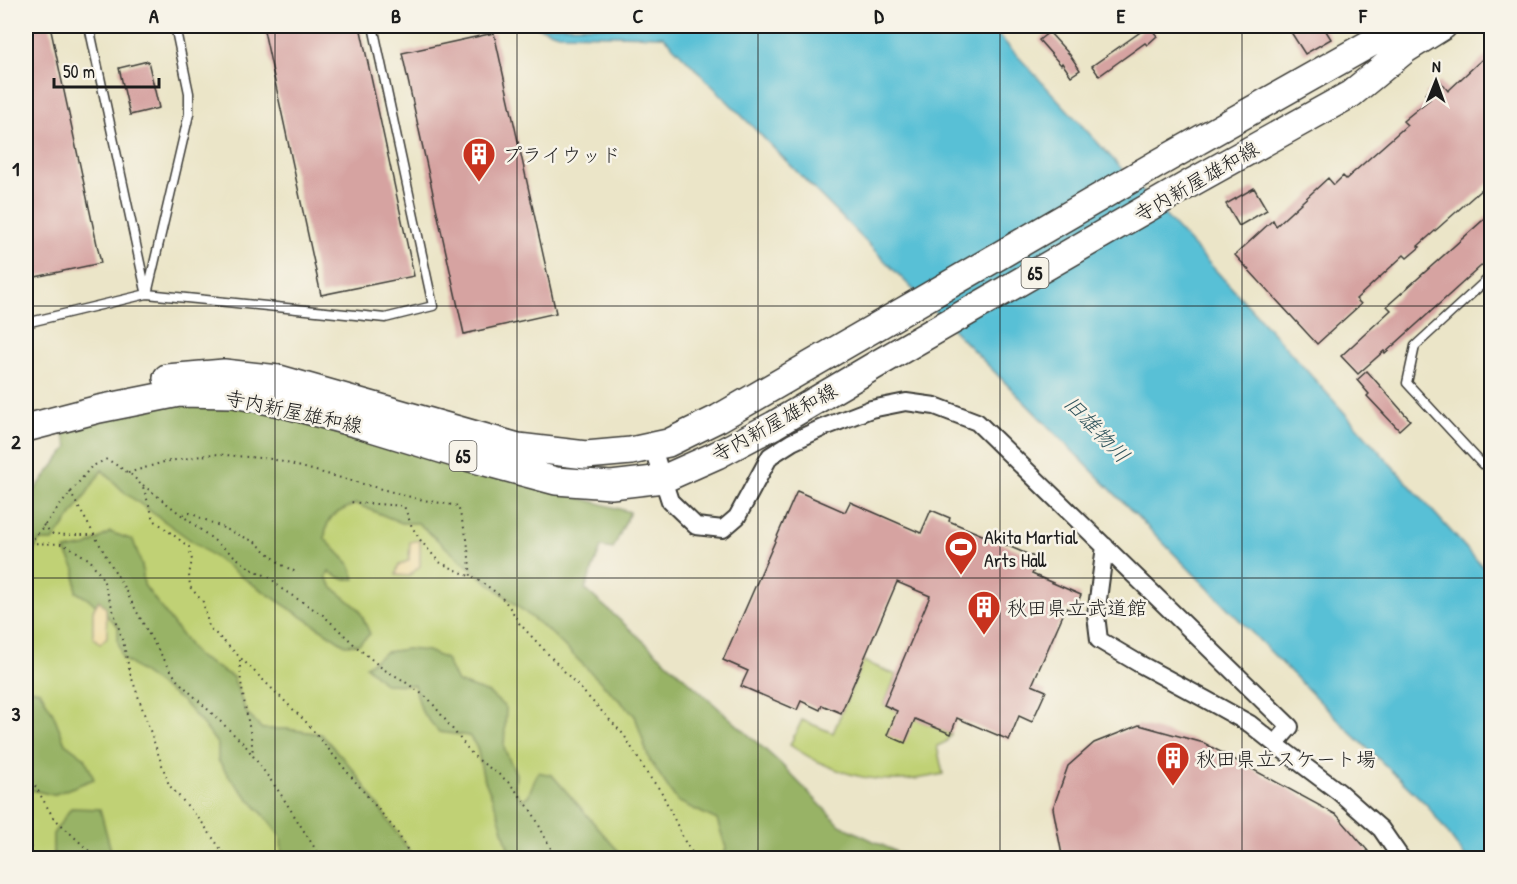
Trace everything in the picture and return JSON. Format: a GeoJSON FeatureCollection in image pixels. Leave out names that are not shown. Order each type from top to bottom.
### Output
{"type":"FeatureCollection","features":[{"type":"Feature","properties":{"kind":"main road","name":"寺内新屋雄和線"},"geometry":{"type":"LineString","coordinates":[[26,412],[167,378],[224,373],[279,380],[518,447],[586,455],[631,451],[668,443],[719,418],[861,334],[1401,26]]}},
{"type":"Feature","properties":{"kind":"main road","name":"寺内新屋雄和線"},"geometry":{"type":"LineString","coordinates":[[26,428],[99,409],[179,393],[234,394],[280,403],[362,425],[467,458],[556,482],[611,485],[663,479],[717,455],[774,425],[1191,183],[1351,94],[1406,49],[1443,26]]}},
{"type":"Feature","properties":{"kind":"street"},"geometry":{"type":"LineString","coordinates":[[652,446],[670,501],[696,526],[723,529],[737,517],[770,456],[792,442],[871,409],[906,402],[935,406],[976,422],[1290,727],[1275,744]]}},
{"type":"Feature","properties":{"kind":"street"},"geometry":{"type":"LineString","coordinates":[[1105,546],[1096,615],[1099,640],[1250,724],[1339,792],[1381,829],[1401,858]]}},
{"type":"Feature","properties":{"kind":"lane"},"geometry":{"type":"LineString","coordinates":[[89,26],[147,294]]}},
{"type":"Feature","properties":{"kind":"lane"},"geometry":{"type":"LineString","coordinates":[[147,294],[189,114],[189,93],[175,26]]}},
{"type":"Feature","properties":{"kind":"lane"},"geometry":{"type":"LineString","coordinates":[[26,323],[147,294],[385,318],[433,306],[374,26]]}},
{"type":"Feature","properties":{"kind":"lane"},"geometry":{"type":"LineString","coordinates":[[1491,275],[1415,345],[1407,383],[1482,465],[1491,466]]}},
{"type":"Feature","properties":{"kind":"path"},"geometry":{"type":"LineString","coordinates":[[128,473],[164,462],[213,454],[272,459],[418,499],[459,506],[467,539],[471,577],[439,562],[412,527],[404,506],[349,502]]}},
{"type":"Feature","properties":{"kind":"path"},"geometry":{"type":"LineString","coordinates":[[26,548],[91,467],[107,459],[128,473],[144,487],[154,520],[189,547],[192,560],[189,575],[190,587],[203,602],[209,627],[306,722],[397,832],[412,858]]}},
{"type":"Feature","properties":{"kind":"path"},"geometry":{"type":"LineString","coordinates":[[136,480],[251,569],[271,578],[280,588],[323,615],[383,669],[429,699],[472,754],[511,786],[534,815],[546,842],[557,858]]}},
{"type":"Feature","properties":{"kind":"path"},"geometry":{"type":"LineString","coordinates":[[70,492],[152,640],[177,680],[236,736],[252,755],[321,858]]}},
{"type":"Feature","properties":{"kind":"path"},"geometry":{"type":"LineString","coordinates":[[182,514],[190,513],[255,542],[282,565],[298,573]]}},
{"type":"Feature","properties":{"kind":"path"},"geometry":{"type":"LineString","coordinates":[[43,525],[53,534],[94,535]]}},
{"type":"Feature","properties":{"kind":"path"},"geometry":{"type":"LineString","coordinates":[[30,543],[61,544],[69,547],[90,560],[103,579],[123,641],[130,674],[169,785],[201,821],[227,858]]}},
{"type":"Feature","properties":{"kind":"path"},"geometry":{"type":"LineString","coordinates":[[473,577],[498,592],[519,623],[624,735],[648,775],[661,791],[686,844],[696,858]]}},
{"type":"Feature","properties":{"kind":"path"},"geometry":{"type":"LineString","coordinates":[[240,659],[240,674],[252,739],[252,755]]}},
{"type":"Feature","properties":{"kind":"path"},"geometry":{"type":"LineString","coordinates":[[26,770],[53,817],[94,858]]}},
{"type":"Feature","properties":{"kind":"path"},"geometry":{"type":"LineString","coordinates":[[26,829],[33,858]]}},
{"type":"Feature","properties":{"kind":"green space"},"geometry":{"type":"Polygon","coordinates":[[[174,398],[233,400],[630,512],[613,549],[601,547],[585,589],[780,763],[840,825],[909,858],[723,858],[726,848],[717,820],[677,801],[649,759],[635,716],[552,634],[418,523],[402,523],[356,504],[338,512],[327,525],[325,539],[350,565],[355,579],[343,579],[329,572],[326,577],[332,587],[359,609],[370,634],[359,644],[345,645],[249,582],[125,493],[102,470],[53,541],[39,541],[26,566],[26,501],[68,447],[63,433],[174,398]]]}},
{"type":"Feature","properties":{"kind":"green space"},"geometry":{"type":"Polygon","coordinates":[[[90,463],[385,478],[815,858],[26,858],[26,540],[90,463]]]}},
{"type":"Feature","properties":{"kind":"green space"},"geometry":{"type":"Polygon","coordinates":[[[110,532],[133,540],[142,565],[144,585],[197,656],[233,677],[246,712],[262,729],[287,729],[321,734],[352,768],[412,858],[282,858],[281,837],[230,778],[218,760],[218,745],[205,727],[183,702],[122,658],[118,641],[118,626],[90,600],[76,592],[75,569],[65,550],[87,546],[110,532]]]}},
{"type":"Feature","properties":{"kind":"green space"},"geometry":{"type":"Polygon","coordinates":[[[407,649],[428,651],[446,659],[457,682],[489,693],[506,708],[504,748],[516,774],[515,789],[521,800],[528,796],[538,772],[552,775],[620,853],[621,858],[511,858],[497,810],[483,776],[477,747],[469,736],[439,732],[422,712],[414,685],[385,684],[366,666],[386,652],[407,649]]]}},
{"type":"Feature","properties":{"kind":"green space"},"geometry":{"type":"Polygon","coordinates":[[[863,661],[896,675],[884,705],[951,734],[946,742],[937,746],[943,774],[902,780],[863,777],[826,765],[790,745],[802,720],[833,733],[863,661]]]}},
{"type":"Feature","properties":{"kind":"green space"},"geometry":{"type":"Polygon","coordinates":[[[26,688],[40,691],[53,713],[65,743],[85,758],[94,779],[53,795],[28,789],[26,785],[26,688]]]}},
{"type":"Feature","properties":{"kind":"green space"},"geometry":{"type":"Polygon","coordinates":[[[71,808],[100,809],[113,858],[58,858],[53,853],[53,834],[71,808]]]}},
{"type":"Feature","properties":{"kind":"sand"},"geometry":{"type":"Polygon","coordinates":[[[420,540],[420,566],[409,576],[396,575],[398,566],[409,560],[410,542],[420,540]]]}},
{"type":"Feature","properties":{"kind":"sand"},"geometry":{"type":"Polygon","coordinates":[[[99,600],[106,607],[107,637],[100,644],[93,637],[93,610],[99,600]]]}},
{"type":"Feature","properties":{"kind":"water","name":"旧雄物川"},"geometry":{"type":"Polygon","coordinates":[[[535,26],[990,26],[1255,313],[1491,576],[1491,858],[1466,858],[1427,805],[1345,727],[663,36],[558,34],[535,26]]]}},
{"type":"Feature","properties":{"kind":"building"},"geometry":{"type":"Polygon","coordinates":[[[26,26],[50,26],[101,263],[26,279],[26,26]]]}},
{"type":"Feature","properties":{"kind":"building"},"geometry":{"type":"Polygon","coordinates":[[[263,26],[360,26],[414,276],[321,295],[263,26]]]}},
{"type":"Feature","properties":{"kind":"building"},"geometry":{"type":"Polygon","coordinates":[[[1149,26],[1157,36],[1099,76],[1092,66],[1149,26]]]}},
{"type":"Feature","properties":{"kind":"building"},"geometry":{"type":"Polygon","coordinates":[[[1287,26],[1323,26],[1331,39],[1305,54],[1287,26]]]}},
{"type":"Feature","properties":{"kind":"building"},"geometry":{"type":"Polygon","coordinates":[[[1049,32],[1080,70],[1071,76],[1062,63],[1061,65],[1039,40],[1049,32]]]}},
{"type":"Feature","properties":{"kind":"building","name":"プライウッド"},"geometry":{"type":"Polygon","coordinates":[[[494,33],[556,313],[464,334],[402,53],[494,33]]]}},
{"type":"Feature","properties":{"kind":"building"},"geometry":{"type":"Polygon","coordinates":[[[1491,51],[1491,181],[1418,246],[1420,247],[1407,258],[1404,255],[1356,299],[1361,304],[1317,344],[1235,255],[1273,220],[1276,226],[1328,178],[1334,185],[1343,176],[1346,179],[1407,125],[1403,121],[1430,99],[1425,94],[1440,81],[1448,91],[1491,51]]]}},
{"type":"Feature","properties":{"kind":"building"},"geometry":{"type":"Polygon","coordinates":[[[148,61],[159,108],[130,115],[119,68],[148,61]]]}},
{"type":"Feature","properties":{"kind":"building"},"geometry":{"type":"Polygon","coordinates":[[[1254,188],[1267,210],[1239,226],[1226,204],[1254,188]]]}},
{"type":"Feature","properties":{"kind":"building"},"geometry":{"type":"Polygon","coordinates":[[[1491,213],[1491,257],[1385,353],[1384,351],[1358,374],[1341,356],[1391,310],[1387,306],[1491,213]]]}},
{"type":"Feature","properties":{"kind":"building"},"geometry":{"type":"Polygon","coordinates":[[[1367,371],[1410,420],[1399,430],[1367,396],[1369,394],[1357,380],[1367,371]]]}},
{"type":"Feature","properties":{"kind":"building","name":"秋田県立武道館"},"geometry":{"type":"Polygon","coordinates":[[[797,491],[845,512],[850,502],[921,533],[931,510],[950,518],[949,521],[1039,559],[1032,574],[1081,595],[1074,611],[1066,608],[1032,685],[1046,691],[1032,722],[1019,716],[1009,740],[957,718],[951,734],[915,719],[905,743],[887,735],[897,711],[884,705],[930,596],[897,582],[841,713],[822,705],[820,710],[801,701],[797,710],[741,686],[748,671],[723,660],[797,491]]]}},
{"type":"Feature","properties":{"kind":"building","name":"秋田県立スケート場"},"geometry":{"type":"Polygon","coordinates":[[[1139,725],[1204,743],[1337,815],[1368,851],[1369,858],[1064,858],[1053,808],[1068,766],[1094,743],[1139,725]]]}},
{"type":"Feature","properties":{"kind":"place","name":"プライウッド"},"geometry":{"type":"Point","coordinates":[479,183]}},
{"type":"Feature","properties":{"kind":"place","name":"Akita Martial Arts Hall"},"geometry":{"type":"Point","coordinates":[961,576]}},
{"type":"Feature","properties":{"kind":"place","name":"秋田県立武道館"},"geometry":{"type":"Point","coordinates":[984,636]}},
{"type":"Feature","properties":{"kind":"place","name":"秋田県立スケート場"},"geometry":{"type":"Point","coordinates":[1173,787]}}]}
